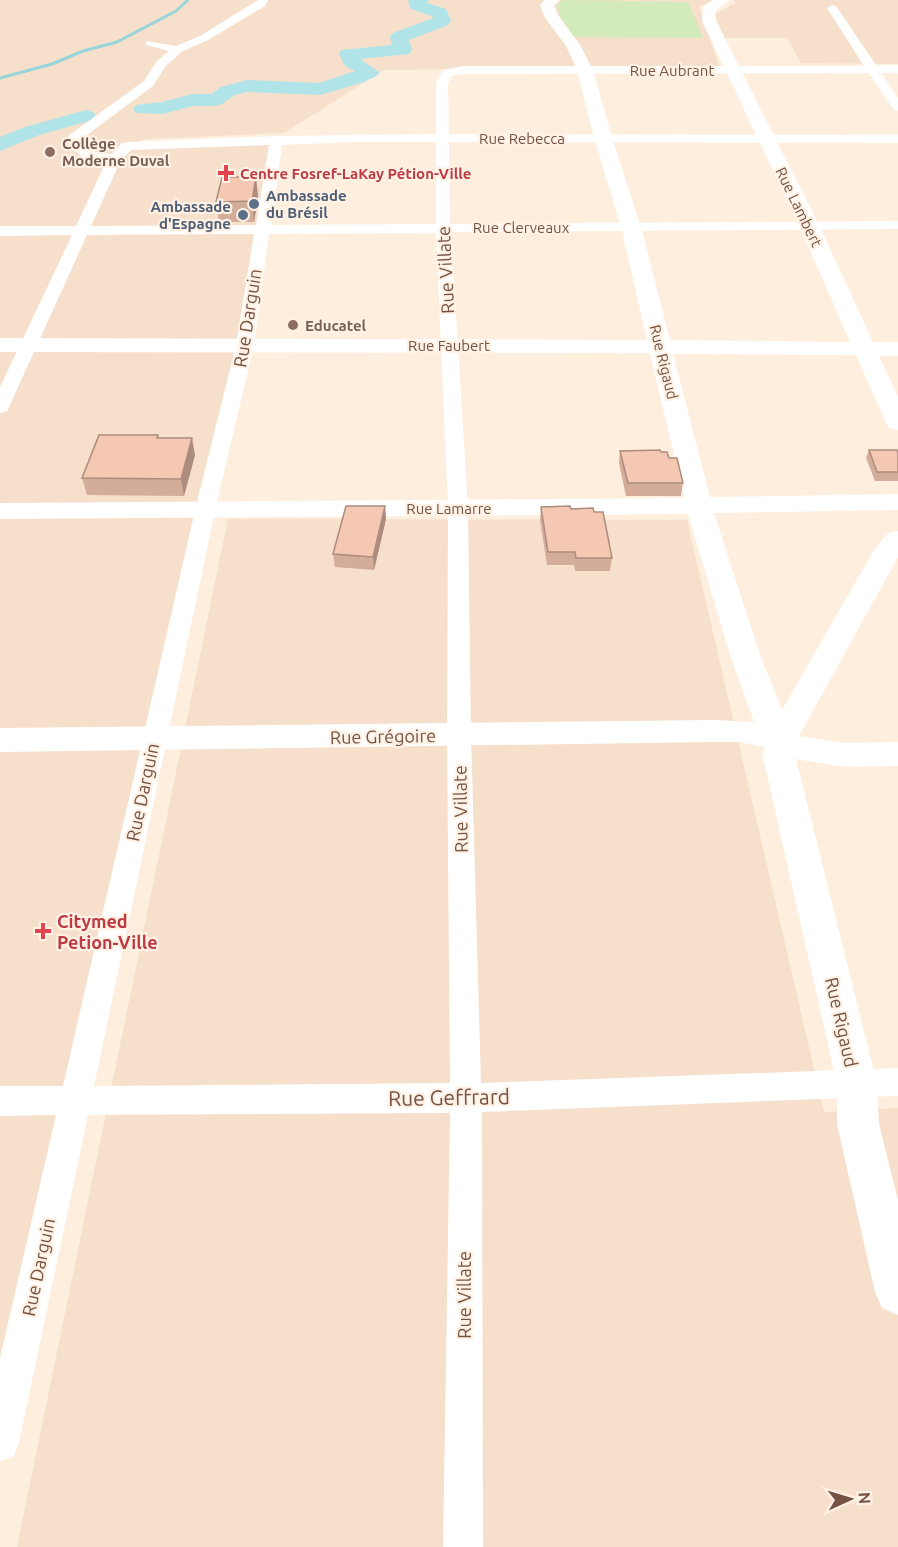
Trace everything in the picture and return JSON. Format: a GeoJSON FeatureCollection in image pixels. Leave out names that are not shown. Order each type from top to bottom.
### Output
{"type":"FeatureCollection","features":[{"type":"Feature","properties":{"kind":"street"},"geometry":{"type":"LineString","coordinates":[[0,407],[115,158],[86,156],[77,148],[73,139],[149,83],[160,65],[177,50],[204,38],[261,4],[263,0]]}},
{"type":"Feature","properties":{"kind":"street","name":"Rue Rigaud"},"geometry":{"type":"LineString","coordinates":[[553,0],[547,5],[551,16],[573,45],[585,70],[603,138],[631,227],[699,507],[745,655],[779,740],[857,1084],[858,1124],[898,1292]]}},
{"type":"Feature","properties":{"kind":"street","name":"Rue Lambert"},"geometry":{"type":"LineString","coordinates":[[723,0],[708,9],[707,15],[809,225],[898,423]]}},
{"type":"Feature","properties":{"kind":"street"},"geometry":{"type":"LineString","coordinates":[[832,8],[898,106]]}},
{"type":"Feature","properties":{"kind":"street"},"geometry":{"type":"LineString","coordinates":[[150,43],[177,50]]}},
{"type":"Feature","properties":{"kind":"street","name":"Rue Aubrant"},"geometry":{"type":"LineString","coordinates":[[447,73],[463,70],[898,69]]}},
{"type":"Feature","properties":{"kind":"street","name":"Rue Villate"},"geometry":{"type":"LineString","coordinates":[[447,73],[442,83],[443,227],[458,508],[459,735],[466,1098],[463,1547]]}},
{"type":"Feature","properties":{"kind":"street","name":"Rue Rebecca"},"geometry":{"type":"LineString","coordinates":[[115,158],[127,146],[276,140],[898,139]]}},
{"type":"Feature","properties":{"kind":"street","name":"Rue Darguin"},"geometry":{"type":"LineString","coordinates":[[0,1442],[153,740],[245,345],[276,140]]}},
{"type":"Feature","properties":{"kind":"street","name":"Rue Clerveaux"},"geometry":{"type":"LineString","coordinates":[[0,231],[898,225]]}},
{"type":"Feature","properties":{"kind":"street","name":"Rue Faubert"},"geometry":{"type":"LineString","coordinates":[[0,345],[449,345],[898,349]]}},
{"type":"Feature","properties":{"kind":"street","name":"Rue Lamarre"},"geometry":{"type":"LineString","coordinates":[[0,511],[206,507],[699,507],[898,502]]}},
{"type":"Feature","properties":{"kind":"street"},"geometry":{"type":"LineString","coordinates":[[779,740],[888,550],[898,539]]}},
{"type":"Feature","properties":{"kind":"street","name":"Rue Grégoire"},"geometry":{"type":"LineString","coordinates":[[0,740],[153,740],[739,731],[845,755],[898,754]]}},
{"type":"Feature","properties":{"kind":"street","name":"Rue Geffrard"},"geometry":{"type":"LineString","coordinates":[[0,1101],[466,1098],[898,1082]]}},
{"type":"Feature","properties":{"kind":"shaded area"},"geometry":{"type":"Polygon","coordinates":[[[0,0],[716,0],[699,7],[719,65],[716,67],[384,70],[284,133],[146,139],[128,145],[273,141],[257,257],[202,504],[0,503],[0,0]]]}},
{"type":"Feature","properties":{"kind":"shaded area"},"geometry":{"type":"Polygon","coordinates":[[[734,0],[898,0],[898,64],[801,63],[787,38],[725,38],[714,15],[735,3],[734,0]]]}},
{"type":"Feature","properties":{"kind":"shaded area"},"geometry":{"type":"Polygon","coordinates":[[[197,512],[0,1395],[0,515],[197,512]]]}},
{"type":"Feature","properties":{"kind":"shaded area"},"geometry":{"type":"Polygon","coordinates":[[[228,519],[687,520],[824,1112],[898,1108],[898,1547],[17,1547],[228,519]]]}},
{"type":"Feature","properties":{"kind":"green space"},"geometry":{"type":"Polygon","coordinates":[[[563,0],[688,2],[703,38],[574,37],[564,30],[557,5],[563,0]]]}},
{"type":"Feature","properties":{"kind":"building"},"geometry":{"type":"Polygon","coordinates":[[[222,177],[256,177],[252,201],[216,202],[222,177]]]}},
{"type":"Feature","properties":{"kind":"building"},"geometry":{"type":"Polygon","coordinates":[[[99,435],[158,435],[157,438],[192,438],[181,479],[82,478],[99,435]]]}},
{"type":"Feature","properties":{"kind":"building"},"geometry":{"type":"Polygon","coordinates":[[[660,450],[667,452],[669,458],[677,458],[683,483],[628,483],[620,451],[660,450]]]}},
{"type":"Feature","properties":{"kind":"building"},"geometry":{"type":"Polygon","coordinates":[[[869,450],[897,450],[898,472],[877,472],[869,450]]]}},
{"type":"Feature","properties":{"kind":"building"},"geometry":{"type":"Polygon","coordinates":[[[346,506],[385,506],[373,557],[333,554],[346,506]]]}},
{"type":"Feature","properties":{"kind":"building"},"geometry":{"type":"Polygon","coordinates":[[[570,506],[571,509],[593,508],[594,512],[603,512],[612,558],[576,558],[575,552],[548,552],[541,507],[570,506]]]}},
{"type":"Feature","properties":{"kind":"waterway"},"geometry":{"type":"LineString","coordinates":[[0,78],[52,64],[83,51],[117,42],[176,11],[188,0]]}},
{"type":"Feature","properties":{"kind":"waterway"},"geometry":{"type":"LineString","coordinates":[[143,109],[163,108],[192,100],[215,100],[228,91],[247,86],[320,89],[354,79],[370,72],[352,62],[348,54],[403,50],[399,37],[442,21],[440,13],[417,5],[416,2],[421,0]]}},
{"type":"Feature","properties":{"kind":"waterway"},"geometry":{"type":"LineString","coordinates":[[0,145],[32,131],[86,116]]}},
{"type":"Feature","properties":{"kind":"place","name":"Collège Moderne Duval"},"geometry":{"type":"Point","coordinates":[50,152]}},
{"type":"Feature","properties":{"kind":"place","name":"Centre Fosref-LaKay Pétion-Ville"},"geometry":{"type":"Point","coordinates":[226,173]}},
{"type":"Feature","properties":{"kind":"place","name":"Ambassade du Brésil"},"geometry":{"type":"Point","coordinates":[254,204]}},
{"type":"Feature","properties":{"kind":"place","name":"Ambassade d'Espagne"},"geometry":{"type":"Point","coordinates":[243,215]}},
{"type":"Feature","properties":{"kind":"place","name":"Educatel"},"geometry":{"type":"Point","coordinates":[293,325]}},
{"type":"Feature","properties":{"kind":"place","name":"Citymed Petion-Ville"},"geometry":{"type":"Point","coordinates":[43,931]}}]}
